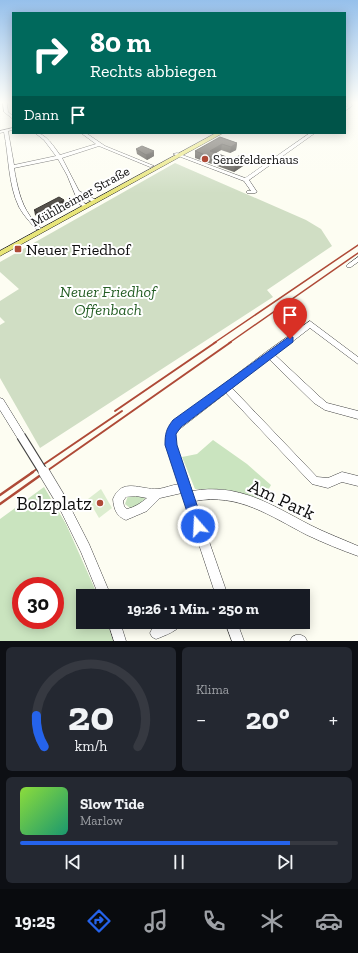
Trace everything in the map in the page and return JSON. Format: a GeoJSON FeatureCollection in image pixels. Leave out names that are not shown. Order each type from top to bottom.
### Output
{"type":"FeatureCollection","features":[{"type":"Feature","properties":{"kind":"main road"},"geometry":{"type":"LineString","coordinates":[[177,155],[211,134]]}},
{"type":"Feature","properties":{"kind":"main road"},"geometry":{"type":"LineString","coordinates":[[169,159],[218,134]]}},
{"type":"Feature","properties":{"kind":"main road","name":"Mühlheimer Straße"},"geometry":{"type":"LineString","coordinates":[[0,254],[152,166],[169,159]]}},
{"type":"Feature","properties":{"kind":"main road","name":"Mühlheimer Straße"},"geometry":{"type":"LineString","coordinates":[[93,200],[102,198],[169,159]]}},
{"type":"Feature","properties":{"kind":"main road","name":"Mühlheimer Straße"},"geometry":{"type":"LineString","coordinates":[[0,248],[84,205]]}},
{"type":"Feature","properties":{"kind":"street"},"geometry":{"type":"LineString","coordinates":[[6,133],[11,167],[21,206],[38,228]]}},
{"type":"Feature","properties":{"kind":"street"},"geometry":{"type":"LineString","coordinates":[[38,134],[47,141],[59,157],[84,205]]}},
{"type":"Feature","properties":{"kind":"street"},"geometry":{"type":"LineString","coordinates":[[85,134],[100,144],[152,166]]}},
{"type":"Feature","properties":{"kind":"street"},"geometry":{"type":"LineString","coordinates":[[246,180],[312,134]]}},
{"type":"Feature","properties":{"kind":"street"},"geometry":{"type":"LineString","coordinates":[[11,167],[59,157],[100,144]]}},
{"type":"Feature","properties":{"kind":"street"},"geometry":{"type":"LineString","coordinates":[[177,155],[246,180],[254,192],[249,192]]}},
{"type":"Feature","properties":{"kind":"street"},"geometry":{"type":"LineString","coordinates":[[77,192],[93,200]]}},
{"type":"Feature","properties":{"kind":"street"},"geometry":{"type":"LineString","coordinates":[[349,266],[358,260]]}},
{"type":"Feature","properties":{"kind":"street"},"geometry":{"type":"LineString","coordinates":[[220,589],[171,445],[170,433],[177,424],[310,324],[358,361]]}},
{"type":"Feature","properties":{"kind":"street"},"geometry":{"type":"LineString","coordinates":[[269,354],[325,406],[358,415]]}},
{"type":"Feature","properties":{"kind":"street"},"geometry":{"type":"LineString","coordinates":[[226,387],[315,481],[328,483],[342,476],[358,482]]}},
{"type":"Feature","properties":{"kind":"street"},"geometry":{"type":"LineString","coordinates":[[0,402],[58,497],[85,548],[102,589]]}},
{"type":"Feature","properties":{"kind":"street","name":"Am Park"},"geometry":{"type":"LineString","coordinates":[[158,494],[186,492],[248,499],[266,506],[314,533],[358,551]]}},
{"type":"Feature","properties":{"kind":"street"},"geometry":{"type":"LineString","coordinates":[[116,629],[120,641]]}},
{"type":"Feature","properties":{"kind":"street"},"geometry":{"type":"LineString","coordinates":[[156,633],[164,629]]}},
{"type":"Feature","properties":{"kind":"street"},"geometry":{"type":"LineString","coordinates":[[234,629],[238,641]]}},
{"type":"Feature","properties":{"kind":"street"},"geometry":{"type":"LineString","coordinates":[[296,641],[301,641]]}},
{"type":"Feature","properties":{"kind":"green space","name":"Neuer Friedhof Offenbach"},"geometry":{"type":"Polygon","coordinates":[[[175,163],[306,220],[321,229],[332,246],[267,290],[273,297],[40,448],[0,378],[0,325],[5,322],[0,317],[0,301],[19,289],[0,272],[0,262],[175,163]]]}},
{"type":"Feature","properties":{"kind":"green space"},"geometry":{"type":"Polygon","coordinates":[[[213,440],[247,464],[271,485],[262,501],[234,491],[195,489],[182,457],[197,454],[213,440]]]}},
{"type":"Feature","properties":{"kind":"green space"},"geometry":{"type":"Polygon","coordinates":[[[44,487],[66,524],[95,589],[76,589],[76,629],[109,629],[113,641],[0,641],[0,519],[44,487]]]}},
{"type":"Feature","properties":{"kind":"green space","name":"Bolzplatz"},"geometry":{"type":"Polygon","coordinates":[[[101,489],[112,508],[99,518],[88,499],[101,489]]]}},
{"type":"Feature","properties":{"kind":"green space"},"geometry":{"type":"Polygon","coordinates":[[[128,496],[146,497],[141,504],[130,508],[125,504],[128,496]]]}},
{"type":"Feature","properties":{"kind":"building"},"geometry":{"type":"Polygon","coordinates":[[[220,137],[237,143],[231,147],[222,144],[210,151],[232,159],[241,155],[247,158],[235,166],[195,151],[220,137]]]}},
{"type":"Feature","properties":{"kind":"building"},"geometry":{"type":"Polygon","coordinates":[[[142,146],[154,151],[146,155],[136,149],[142,146]]]}},
{"type":"Feature","properties":{"kind":"building"},"geometry":{"type":"Polygon","coordinates":[[[59,197],[64,200],[39,214],[34,210],[59,197]]]}},
{"type":"Feature","properties":{"kind":"railway"},"geometry":{"type":"LineString","coordinates":[[214,343],[358,245]]}},
{"type":"Feature","properties":{"kind":"railway"},"geometry":{"type":"LineString","coordinates":[[229,343],[358,253]]}},
{"type":"Feature","properties":{"kind":"railway"},"geometry":{"type":"LineString","coordinates":[[115,411],[216,342]]}},
{"type":"Feature","properties":{"kind":"railway"},"geometry":{"type":"LineString","coordinates":[[44,473],[231,342]]}},
{"type":"Feature","properties":{"kind":"railway"},"geometry":{"type":"LineString","coordinates":[[31,473],[122,411]]}},
{"type":"Feature","properties":{"kind":"railway"},"geometry":{"type":"LineString","coordinates":[[0,495],[33,472]]}},
{"type":"Feature","properties":{"kind":"railway"},"geometry":{"type":"LineString","coordinates":[[0,504],[45,472]]}},
{"type":"Feature","properties":{"kind":"place","name":"Senefelderhaus"},"geometry":{"type":"Point","coordinates":[205,159]}},
{"type":"Feature","properties":{"kind":"place","name":"Neuer Friedhof"},"geometry":{"type":"Point","coordinates":[18,249]}},
{"type":"Feature","properties":{"kind":"place","name":"Bolzplatz"},"geometry":{"type":"Point","coordinates":[100,503]}},
{"type":"Feature","properties":{"kind":"route"},"geometry":{"type":"LineString","coordinates":[[198,526],[171,445],[170,433],[177,424],[290,339]]}}]}
